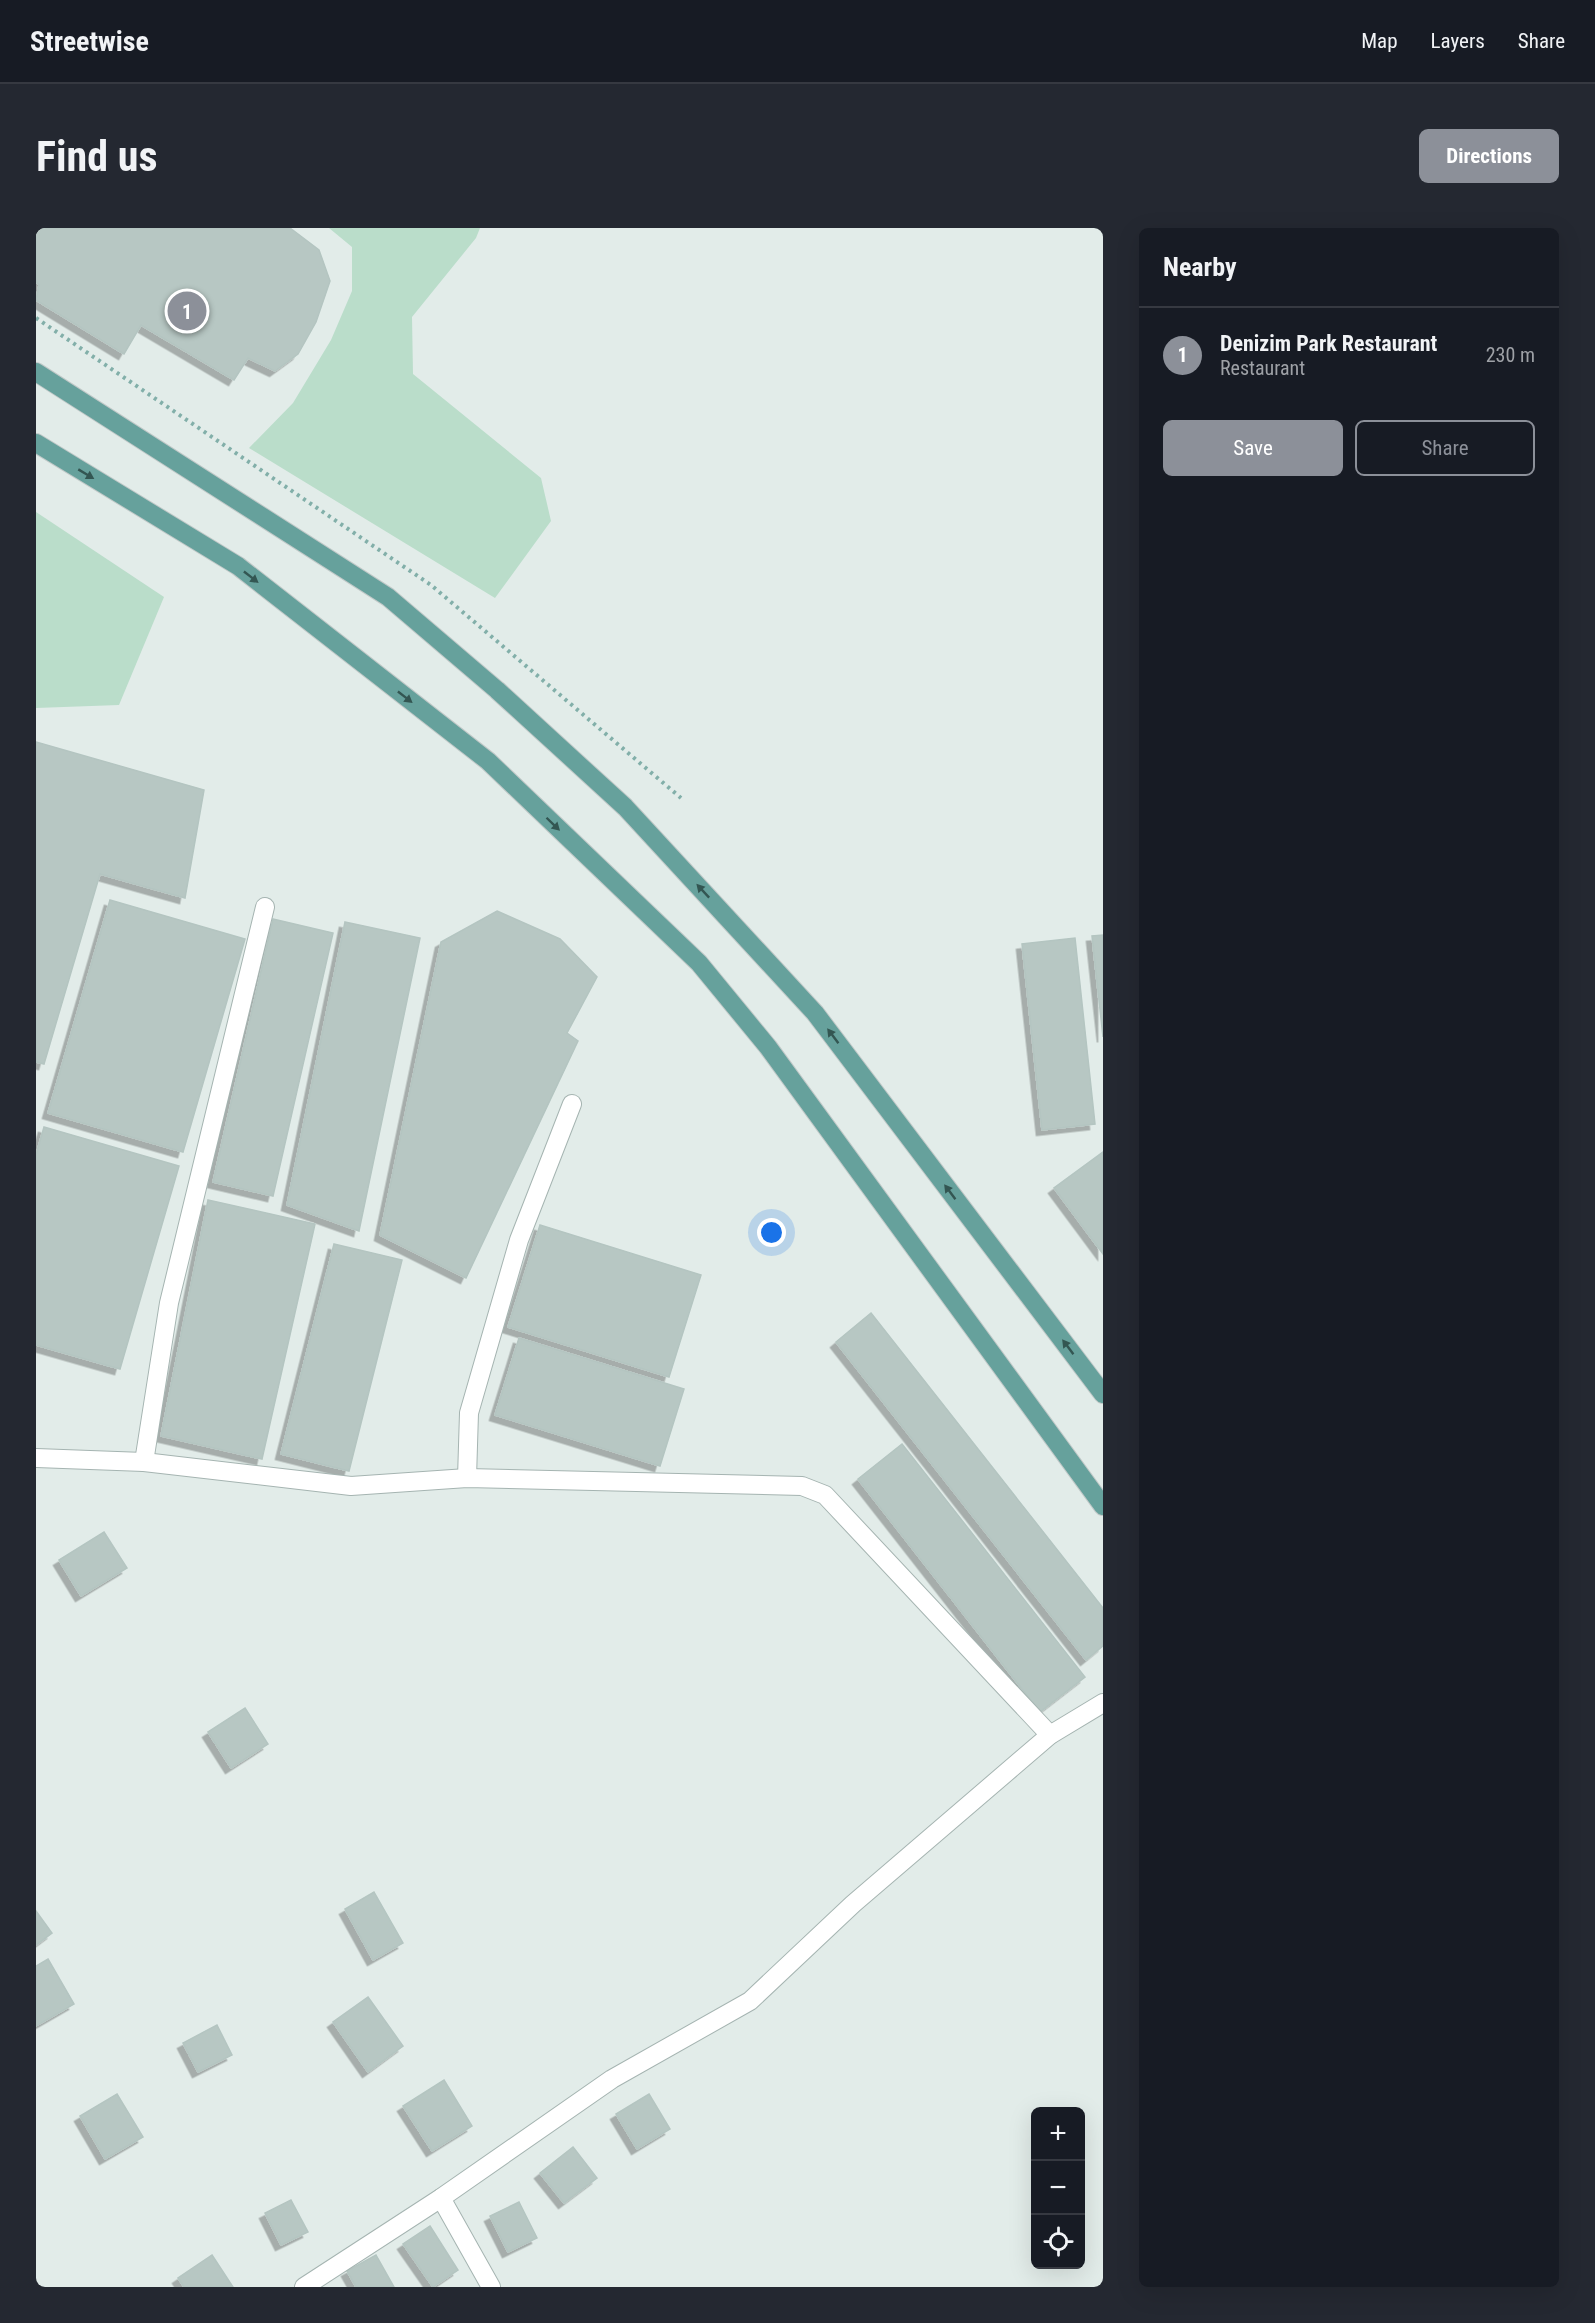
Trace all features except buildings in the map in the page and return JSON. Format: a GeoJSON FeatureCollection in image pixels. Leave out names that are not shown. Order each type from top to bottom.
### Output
{"type":"FeatureCollection","features":[{"type":"Feature","properties":{"kind":"main road"},"geometry":{"type":"LineString","coordinates":[[36,372],[388,597],[497,690],[625,807],[815,1013],[1103,1394]]}},
{"type":"Feature","properties":{"kind":"main road"},"geometry":{"type":"LineString","coordinates":[[36,443],[238,566],[478,754],[699,963],[768,1047],[1103,1506]]}},
{"type":"Feature","properties":{"kind":"street"},"geometry":{"type":"LineString","coordinates":[[144,1462],[169,1304],[265,908]]}},
{"type":"Feature","properties":{"kind":"street"},"geometry":{"type":"LineString","coordinates":[[467,1479],[469,1413],[519,1240],[572,1104]]}},
{"type":"Feature","properties":{"kind":"street"},"geometry":{"type":"LineString","coordinates":[[36,1458],[144,1462],[351,1486],[467,1479],[802,1486],[825,1495],[1050,1735]]}},
{"type":"Feature","properties":{"kind":"street"},"geometry":{"type":"LineString","coordinates":[[304,2287],[441,2198],[612,2079],[750,2001],[853,1904],[1050,1735],[1103,1703]]}},
{"type":"Feature","properties":{"kind":"street"},"geometry":{"type":"LineString","coordinates":[[441,2198],[491,2287]]}},
{"type":"Feature","properties":{"kind":"green space"},"geometry":{"type":"Polygon","coordinates":[[[329,228],[480,228],[476,238],[412,317],[413,374],[541,478],[551,521],[495,598],[249,448],[293,403],[331,340],[352,291],[352,247],[329,228]]]}},
{"type":"Feature","properties":{"kind":"green space"},"geometry":{"type":"Polygon","coordinates":[[[36,512],[164,597],[119,705],[36,708],[36,512]]]}},
{"type":"Feature","properties":{"kind":"place","name":"Denizim Park Restaurant"},"geometry":{"type":"Point","coordinates":[187,311]}}]}
